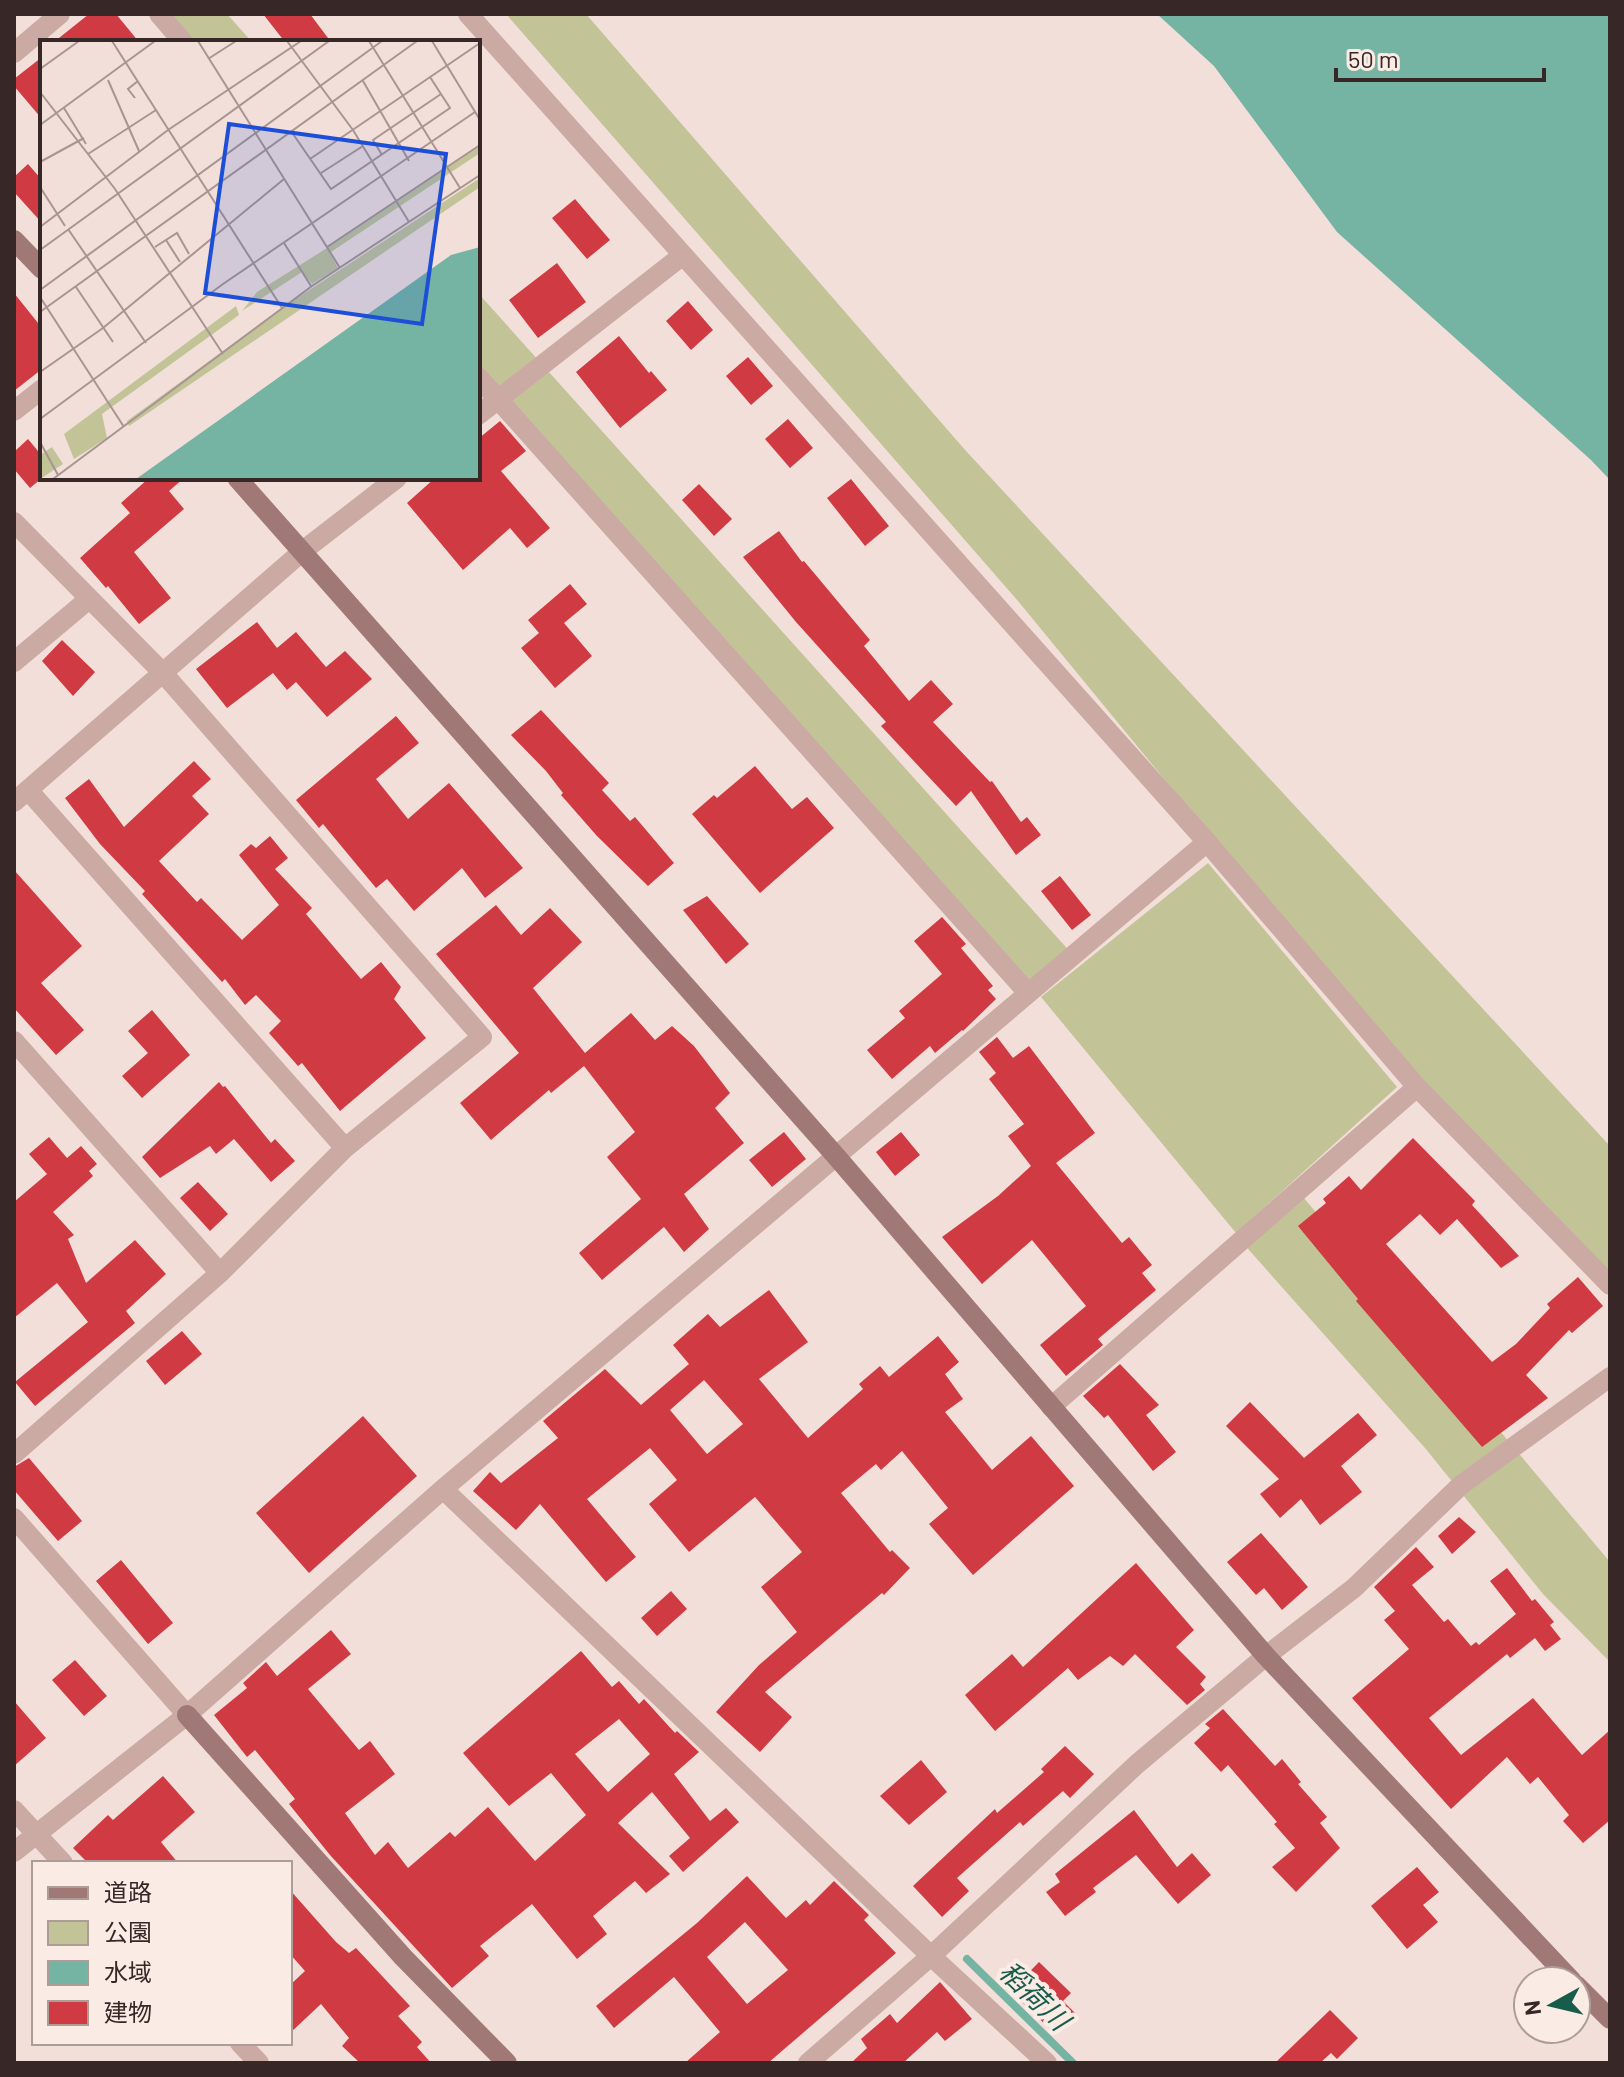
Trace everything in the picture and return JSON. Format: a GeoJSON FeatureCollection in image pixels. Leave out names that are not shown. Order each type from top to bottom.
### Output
{"type":"FeatureCollection","features":[{"type":"Feature","properties":{"kind":"street"},"geometry":{"type":"LineString","coordinates":[[14,53],[60,14]]}},
{"type":"Feature","properties":{"kind":"street"},"geometry":{"type":"LineString","coordinates":[[159,14],[181,40]]}},
{"type":"Feature","properties":{"kind":"street"},"geometry":{"type":"LineString","coordinates":[[468,14],[1207,842],[1417,1087],[1610,1285]]}},
{"type":"Feature","properties":{"kind":"street"},"geometry":{"type":"LineString","coordinates":[[14,240],[40,267]]}},
{"type":"Feature","properties":{"kind":"street"},"geometry":{"type":"LineString","coordinates":[[480,413],[683,255]]}},
{"type":"Feature","properties":{"kind":"street"},"geometry":{"type":"LineString","coordinates":[[480,379],[1028,993]]}},
{"type":"Feature","properties":{"kind":"street"},"geometry":{"type":"LineString","coordinates":[[14,411],[40,391]]}},
{"type":"Feature","properties":{"kind":"street"},"geometry":{"type":"LineString","coordinates":[[239,480],[304,550],[835,1155],[1266,1656],[1557,1965]]}},
{"type":"Feature","properties":{"kind":"street"},"geometry":{"type":"LineString","coordinates":[[345,1148],[21,796],[304,550],[394,480]]}},
{"type":"Feature","properties":{"kind":"street"},"geometry":{"type":"LineString","coordinates":[[14,522],[163,673],[482,1037],[345,1148],[220,1273],[14,1454]]}},
{"type":"Feature","properties":{"kind":"street"},"geometry":{"type":"LineString","coordinates":[[14,662],[89,599]]}},
{"type":"Feature","properties":{"kind":"street"},"geometry":{"type":"LineString","coordinates":[[14,1852],[187,1715],[443,1489],[1207,842]]}},
{"type":"Feature","properties":{"kind":"street"},"geometry":{"type":"LineString","coordinates":[[14,1041],[220,1273]]}},
{"type":"Feature","properties":{"kind":"street"},"geometry":{"type":"LineString","coordinates":[[1051,1407],[1417,1087]]}},
{"type":"Feature","properties":{"kind":"street"},"geometry":{"type":"LineString","coordinates":[[808,2063],[931,1956],[1137,1764],[1266,1656],[1354,1588],[1461,1485],[1610,1377]]}},
{"type":"Feature","properties":{"kind":"street"},"geometry":{"type":"LineString","coordinates":[[443,1489],[1047,2063]]}},
{"type":"Feature","properties":{"kind":"street"},"geometry":{"type":"LineString","coordinates":[[14,1518],[403,1957],[507,2063]]}},
{"type":"Feature","properties":{"kind":"street"},"geometry":{"type":"LineString","coordinates":[[14,1810],[61,1861]]}},
{"type":"Feature","properties":{"kind":"street"},"geometry":{"type":"LineString","coordinates":[[1592,2001],[1610,2019]]}},
{"type":"Feature","properties":{"kind":"street"},"geometry":{"type":"LineString","coordinates":[[242,2045],[259,2063]]}},
{"type":"Feature","properties":{"kind":"green space"},"geometry":{"type":"Polygon","coordinates":[[[156,14],[227,14],[250,40],[179,40],[156,14]]]}},
{"type":"Feature","properties":{"kind":"green space"},"geometry":{"type":"Polygon","coordinates":[[[506,14],[586,14],[966,451],[1610,1146],[1610,1285],[1417,1087],[1018,601],[506,14]]]}},
{"type":"Feature","properties":{"kind":"green space"},"geometry":{"type":"Polygon","coordinates":[[[480,295],[1073,955],[1028,993],[480,377],[480,295]]]}},
{"type":"Feature","properties":{"kind":"green space"},"geometry":{"type":"Polygon","coordinates":[[[1208,863],[1397,1087],[1236,1233],[1041,997],[1208,863]]]}},
{"type":"Feature","properties":{"kind":"green space"},"geometry":{"type":"Polygon","coordinates":[[[1298,1191],[1610,1562],[1610,1662],[1543,1594],[1425,1448],[1241,1241],[1298,1191]]]}},
{"type":"Feature","properties":{"kind":"water"},"geometry":{"type":"Polygon","coordinates":[[[1157,14],[1610,14],[1610,480],[1337,232],[1214,66],[1157,14]]]}},
{"type":"Feature","properties":{"kind":"building"},"geometry":{"type":"Polygon","coordinates":[[[89,14],[116,14],[137,40],[56,40],[89,14]]]}},
{"type":"Feature","properties":{"kind":"building"},"geometry":{"type":"Polygon","coordinates":[[[263,14],[310,14],[330,40],[283,40],[263,14]]]}},
{"type":"Feature","properties":{"kind":"building"},"geometry":{"type":"Polygon","coordinates":[[[40,59],[40,117],[14,86],[14,79],[40,59]]]}},
{"type":"Feature","properties":{"kind":"building"},"geometry":{"type":"Polygon","coordinates":[[[28,164],[40,178],[40,221],[14,192],[14,177],[28,164]]]}},
{"type":"Feature","properties":{"kind":"building"},"geometry":{"type":"Polygon","coordinates":[[[575,199],[610,240],[587,259],[552,218],[575,199]]]}},
{"type":"Feature","properties":{"kind":"building"},"geometry":{"type":"Polygon","coordinates":[[[557,263],[586,302],[538,338],[509,300],[557,263]]]}},
{"type":"Feature","properties":{"kind":"building"},"geometry":{"type":"Polygon","coordinates":[[[14,293],[40,326],[40,371],[14,391],[14,293]]]}},
{"type":"Feature","properties":{"kind":"building"},"geometry":{"type":"Polygon","coordinates":[[[688,301],[713,330],[691,350],[666,321],[688,301]]]}},
{"type":"Feature","properties":{"kind":"building"},"geometry":{"type":"Polygon","coordinates":[[[619,336],[667,390],[620,428],[576,372],[619,336]]]}},
{"type":"Feature","properties":{"kind":"building"},"geometry":{"type":"Polygon","coordinates":[[[748,357],[773,386],[751,405],[726,376],[748,357]]]}},
{"type":"Feature","properties":{"kind":"building"},"geometry":{"type":"Polygon","coordinates":[[[788,419],[813,448],[790,468],[765,439],[788,419]]]}},
{"type":"Feature","properties":{"kind":"building"},"geometry":{"type":"Polygon","coordinates":[[[500,421],[526,451],[501,471],[550,528],[527,548],[510,528],[463,570],[407,503],[433,480],[480,480],[480,437],[500,421]]]}},
{"type":"Feature","properties":{"kind":"building"},"geometry":{"type":"Polygon","coordinates":[[[28,439],[40,454],[40,480],[30,488],[14,469],[14,452],[28,439]]]}},
{"type":"Feature","properties":{"kind":"building"},"geometry":{"type":"Polygon","coordinates":[[[851,479],[889,526],[865,546],[827,498],[851,479]]]}},
{"type":"Feature","properties":{"kind":"building"},"geometry":{"type":"Polygon","coordinates":[[[147,480],[182,480],[169,491],[184,509],[134,552],[171,598],[139,624],[80,558],[130,513],[121,503],[147,480]]]}},
{"type":"Feature","properties":{"kind":"building"},"geometry":{"type":"Polygon","coordinates":[[[699,484],[732,519],[714,536],[682,500],[699,484]]]}},
{"type":"Feature","properties":{"kind":"building"},"geometry":{"type":"Polygon","coordinates":[[[779,531],[870,640],[864,646],[909,701],[931,680],[953,704],[933,722],[992,781],[1021,822],[1027,817],[1041,835],[1016,855],[971,791],[956,806],[881,726],[886,722],[796,622],[743,557],[779,531]]]}},
{"type":"Feature","properties":{"kind":"building"},"geometry":{"type":"Polygon","coordinates":[[[570,584],[587,604],[564,623],[592,656],[555,688],[521,648],[539,633],[528,620],[570,584]]]}},
{"type":"Feature","properties":{"kind":"building"},"geometry":{"type":"Polygon","coordinates":[[[257,622],[277,648],[296,632],[326,667],[345,651],[372,679],[327,717],[296,682],[287,690],[273,673],[227,708],[196,669],[257,622]]]}},
{"type":"Feature","properties":{"kind":"building"},"geometry":{"type":"Polygon","coordinates":[[[62,640],[95,672],[73,696],[42,661],[62,640]]]}},
{"type":"Feature","properties":{"kind":"building"},"geometry":{"type":"Polygon","coordinates":[[[541,710],[609,783],[602,790],[630,821],[635,817],[674,863],[648,886],[597,836],[561,795],[563,793],[546,771],[511,735],[541,710]]]}},
{"type":"Feature","properties":{"kind":"building"},"geometry":{"type":"Polygon","coordinates":[[[396,716],[419,743],[376,779],[408,819],[449,783],[523,868],[485,898],[462,868],[414,911],[387,879],[376,888],[323,824],[319,828],[296,800],[396,716]]]}},
{"type":"Feature","properties":{"kind":"building"},"geometry":{"type":"Polygon","coordinates":[[[194,761],[211,779],[192,796],[209,814],[159,861],[197,902],[201,898],[242,940],[279,905],[239,855],[251,844],[256,848],[270,836],[288,858],[275,869],[312,908],[306,914],[361,979],[381,962],[401,987],[394,999],[426,1038],[340,1111],[302,1063],[298,1066],[269,1033],[281,1021],[256,995],[245,1005],[225,979],[222,982],[142,894],[145,891],[100,844],[65,798],[89,779],[124,827],[194,761]]]}},
{"type":"Feature","properties":{"kind":"building"},"geometry":{"type":"Polygon","coordinates":[[[755,766],[792,809],[807,797],[834,828],[760,893],[692,814],[714,795],[717,798],[755,766]]]}},
{"type":"Feature","properties":{"kind":"building"},"geometry":{"type":"Polygon","coordinates":[[[14,870],[82,946],[41,983],[84,1030],[56,1055],[14,1008],[14,870]]]}},
{"type":"Feature","properties":{"kind":"building"},"geometry":{"type":"Polygon","coordinates":[[[1060,876],[1091,915],[1072,930],[1041,891],[1060,876]]]}},
{"type":"Feature","properties":{"kind":"building"},"geometry":{"type":"Polygon","coordinates":[[[707,896],[749,944],[726,964],[683,910],[707,896]]]}},
{"type":"Feature","properties":{"kind":"building"},"geometry":{"type":"Polygon","coordinates":[[[496,905],[521,935],[550,908],[582,942],[533,988],[585,1053],[631,1013],[655,1040],[672,1026],[694,1046],[730,1093],[715,1108],[744,1143],[684,1194],[709,1229],[684,1252],[664,1227],[602,1280],[579,1253],[641,1199],[607,1157],[635,1132],[584,1066],[551,1093],[549,1090],[491,1140],[460,1103],[519,1053],[436,954],[496,905]]]}},
{"type":"Feature","properties":{"kind":"building"},"geometry":{"type":"Polygon","coordinates":[[[942,917],[966,944],[961,948],[993,986],[988,990],[996,999],[935,1053],[930,1046],[892,1079],[867,1050],[905,1018],[899,1011],[942,974],[914,941],[942,917]]]}},
{"type":"Feature","properties":{"kind":"building"},"geometry":{"type":"Polygon","coordinates":[[[152,1010],[190,1055],[142,1098],[122,1076],[148,1053],[128,1031],[152,1010]]]}},
{"type":"Feature","properties":{"kind":"building"},"geometry":{"type":"Polygon","coordinates":[[[997,1037],[1013,1058],[1029,1046],[1095,1133],[1056,1163],[1122,1243],[1129,1237],[1152,1265],[1142,1273],[1156,1290],[1098,1339],[1103,1345],[1066,1376],[1040,1345],[1086,1306],[1032,1240],[982,1284],[942,1237],[998,1196],[1031,1166],[1008,1136],[1024,1124],[989,1079],[996,1073],[979,1052],[997,1037]]]}},
{"type":"Feature","properties":{"kind":"building"},"geometry":{"type":"Polygon","coordinates":[[[219,1082],[271,1143],[275,1139],[295,1161],[271,1182],[234,1139],[216,1154],[210,1146],[160,1178],[142,1157],[219,1082]]]}},
{"type":"Feature","properties":{"kind":"building"},"geometry":{"type":"Polygon","coordinates":[[[784,1132],[806,1159],[772,1187],[749,1160],[784,1132]]]}},
{"type":"Feature","properties":{"kind":"building"},"geometry":{"type":"Polygon","coordinates":[[[901,1132],[920,1155],[895,1176],[876,1152],[901,1132]]]}},
{"type":"Feature","properties":{"kind":"building"},"geometry":{"type":"Polygon","coordinates":[[[49,1137],[67,1158],[81,1146],[97,1164],[89,1171],[93,1176],[53,1212],[74,1235],[68,1239],[86,1283],[135,1240],[166,1274],[126,1311],[135,1323],[35,1406],[15,1382],[88,1322],[57,1283],[14,1318],[14,1202],[47,1174],[29,1154],[49,1137]]]}},
{"type":"Feature","properties":{"kind":"building"},"geometry":{"type":"Polygon","coordinates":[[[1413,1138],[1475,1201],[1472,1205],[1519,1256],[1501,1268],[1457,1219],[1440,1235],[1420,1214],[1386,1244],[1492,1362],[1516,1344],[1550,1308],[1547,1304],[1578,1277],[1603,1306],[1572,1333],[1569,1330],[1526,1375],[1548,1398],[1482,1447],[1356,1301],[1358,1299],[1298,1226],[1326,1203],[1323,1199],[1349,1176],[1361,1190],[1413,1138]]]}},
{"type":"Feature","properties":{"kind":"building"},"geometry":{"type":"Polygon","coordinates":[[[198,1182],[228,1214],[210,1231],[180,1198],[198,1182]]]}},
{"type":"Feature","properties":{"kind":"building"},"geometry":{"type":"Polygon","coordinates":[[[769,1290],[808,1342],[759,1379],[808,1438],[863,1389],[859,1384],[880,1366],[889,1377],[938,1336],[959,1362],[945,1374],[963,1399],[945,1412],[992,1470],[1031,1436],[1074,1486],[973,1575],[929,1524],[948,1508],[902,1451],[881,1470],[876,1464],[841,1493],[890,1552],[892,1550],[910,1568],[884,1595],[882,1593],[765,1692],[792,1717],[760,1752],[716,1712],[759,1665],[797,1632],[761,1587],[802,1552],[755,1497],[689,1552],[649,1504],[677,1480],[650,1448],[587,1499],[636,1557],[606,1582],[540,1504],[516,1530],[473,1491],[490,1472],[501,1483],[558,1438],[543,1421],[605,1369],[641,1405],[689,1364],[673,1345],[708,1314],[720,1327],[769,1290]],[[704,1380],[670,1410],[707,1454],[743,1424],[704,1380]]]}},
{"type":"Feature","properties":{"kind":"building"},"geometry":{"type":"Polygon","coordinates":[[[182,1331],[202,1354],[165,1385],[146,1361],[182,1331]]]}},
{"type":"Feature","properties":{"kind":"building"},"geometry":{"type":"Polygon","coordinates":[[[1120,1364],[1159,1405],[1146,1415],[1176,1452],[1153,1471],[1108,1415],[1104,1418],[1083,1396],[1120,1364]]]}},
{"type":"Feature","properties":{"kind":"building"},"geometry":{"type":"Polygon","coordinates":[[[1250,1402],[1304,1458],[1358,1413],[1377,1435],[1341,1466],[1362,1492],[1320,1525],[1301,1499],[1280,1518],[1260,1494],[1279,1479],[1226,1426],[1250,1402]]]}},
{"type":"Feature","properties":{"kind":"building"},"geometry":{"type":"Polygon","coordinates":[[[363,1416],[417,1476],[309,1573],[256,1513],[363,1416]]]}},
{"type":"Feature","properties":{"kind":"building"},"geometry":{"type":"Polygon","coordinates":[[[29,1458],[82,1521],[58,1541],[14,1490],[14,1467],[29,1458]]]}},
{"type":"Feature","properties":{"kind":"building"},"geometry":{"type":"Polygon","coordinates":[[[1459,1517],[1476,1532],[1452,1554],[1438,1536],[1459,1517]]]}},
{"type":"Feature","properties":{"kind":"building"},"geometry":{"type":"Polygon","coordinates":[[[1261,1533],[1308,1587],[1282,1610],[1264,1588],[1256,1595],[1227,1562],[1261,1533]]]}},
{"type":"Feature","properties":{"kind":"building"},"geometry":{"type":"Polygon","coordinates":[[[1416,1547],[1434,1567],[1412,1585],[1444,1622],[1448,1619],[1471,1646],[1476,1642],[1479,1645],[1516,1614],[1490,1581],[1507,1568],[1532,1601],[1535,1599],[1554,1622],[1550,1625],[1561,1639],[1545,1651],[1535,1638],[1510,1658],[1507,1654],[1429,1718],[1461,1755],[1533,1698],[1582,1755],[1610,1730],[1610,1820],[1583,1843],[1563,1821],[1569,1815],[1538,1777],[1530,1784],[1507,1757],[1451,1809],[1352,1698],[1409,1649],[1384,1620],[1395,1611],[1374,1587],[1416,1547]]]}},
{"type":"Feature","properties":{"kind":"building"},"geometry":{"type":"Polygon","coordinates":[[[121,1560],[173,1623],[148,1644],[96,1581],[121,1560]]]}},
{"type":"Feature","properties":{"kind":"building"},"geometry":{"type":"Polygon","coordinates":[[[1136,1563],[1194,1630],[1176,1647],[1206,1677],[1200,1684],[1205,1690],[1187,1705],[1135,1654],[1123,1666],[1110,1656],[1078,1680],[1068,1668],[995,1731],[965,1695],[1012,1654],[1023,1667],[1136,1563]]]}},
{"type":"Feature","properties":{"kind":"building"},"geometry":{"type":"Polygon","coordinates":[[[671,1591],[687,1609],[657,1636],[641,1618],[671,1591]]]}},
{"type":"Feature","properties":{"kind":"building"},"geometry":{"type":"Polygon","coordinates":[[[331,1630],[351,1654],[308,1689],[359,1750],[370,1741],[395,1774],[345,1813],[375,1855],[388,1842],[408,1868],[450,1832],[455,1837],[488,1807],[535,1861],[586,1815],[551,1773],[509,1806],[463,1753],[581,1651],[612,1687],[619,1681],[639,1704],[644,1699],[675,1733],[677,1731],[699,1752],[674,1774],[710,1821],[726,1808],[739,1822],[683,1872],[669,1856],[690,1838],[652,1792],[618,1823],[670,1874],[646,1893],[635,1881],[593,1916],[607,1934],[577,1959],[532,1904],[480,1946],[489,1956],[452,1988],[330,1855],[289,1804],[295,1799],[255,1750],[247,1757],[214,1715],[247,1688],[243,1683],[266,1662],[277,1676],[331,1630]],[[619,1719],[575,1754],[608,1792],[650,1754],[619,1719]]]}},
{"type":"Feature","properties":{"kind":"building"},"geometry":{"type":"Polygon","coordinates":[[[75,1660],[107,1696],[84,1716],[52,1680],[75,1660]]]}},
{"type":"Feature","properties":{"kind":"building"},"geometry":{"type":"Polygon","coordinates":[[[14,1701],[46,1738],[14,1766],[14,1701]]]}},
{"type":"Feature","properties":{"kind":"building"},"geometry":{"type":"Polygon","coordinates":[[[1223,1709],[1275,1766],[1282,1759],[1301,1782],[1298,1784],[1327,1817],[1320,1823],[1340,1848],[1296,1892],[1272,1867],[1295,1848],[1228,1765],[1221,1772],[1194,1743],[1210,1728],[1205,1724],[1223,1709]]]}},
{"type":"Feature","properties":{"kind":"building"},"geometry":{"type":"Polygon","coordinates":[[[1065,1746],[1094,1774],[1070,1798],[1063,1791],[1023,1826],[1020,1822],[957,1878],[969,1891],[942,1917],[913,1886],[995,1809],[997,1813],[1044,1772],[1041,1769],[1065,1746]]]}},
{"type":"Feature","properties":{"kind":"building"},"geometry":{"type":"Polygon","coordinates":[[[921,1760],[947,1792],[909,1825],[880,1796],[921,1760]]]}},
{"type":"Feature","properties":{"kind":"building"},"geometry":{"type":"Polygon","coordinates":[[[163,1776],[195,1812],[161,1842],[176,1861],[86,1861],[73,1848],[108,1815],[113,1820],[163,1776]]]}},
{"type":"Feature","properties":{"kind":"building"},"geometry":{"type":"Polygon","coordinates":[[[1134,1810],[1177,1867],[1192,1853],[1211,1875],[1178,1904],[1136,1855],[1093,1888],[1096,1892],[1065,1916],[1046,1892],[1060,1882],[1055,1874],[1134,1810]]]}},
{"type":"Feature","properties":{"kind":"building"},"geometry":{"type":"Polygon","coordinates":[[[1417,1867],[1439,1892],[1423,1905],[1438,1922],[1407,1949],[1371,1906],[1417,1867]]]}},
{"type":"Feature","properties":{"kind":"building"},"geometry":{"type":"Polygon","coordinates":[[[747,1876],[786,1918],[806,1900],[810,1905],[834,1881],[869,1915],[864,1920],[896,1953],[768,2063],[685,2063],[720,2032],[674,1977],[614,2028],[596,2006],[697,1923],[747,1876]],[[745,1922],[707,1957],[747,2004],[788,1970],[745,1922]]]}},
{"type":"Feature","properties":{"kind":"building"},"geometry":{"type":"Polygon","coordinates":[[[292,1892],[336,1942],[349,1953],[356,1948],[410,2006],[398,2016],[422,2042],[417,2047],[431,2063],[360,2063],[342,2046],[349,2038],[321,2004],[292,2031],[292,1983],[305,1971],[292,1956],[292,1892]]]}},
{"type":"Feature","properties":{"kind":"building"},"geometry":{"type":"Polygon","coordinates":[[[1039,1962],[1071,1993],[1063,2001],[1075,2013],[1055,2034],[1011,1991],[1039,1962]]]}},
{"type":"Feature","properties":{"kind":"building"},"geometry":{"type":"Polygon","coordinates":[[[940,1982],[972,2019],[945,2041],[937,2032],[903,2063],[851,2063],[867,2048],[861,2039],[890,2014],[897,2023],[940,1982]]]}},
{"type":"Feature","properties":{"kind":"building"},"geometry":{"type":"Polygon","coordinates":[[[1330,2010],[1358,2038],[1337,2059],[1331,2053],[1320,2063],[1275,2063],[1330,2010]]]}},
{"type":"Feature","properties":{"kind":"waterway","name":"稻荷川"},"geometry":{"type":"LineString","coordinates":[[967,1959],[1073,2063]]}}]}
